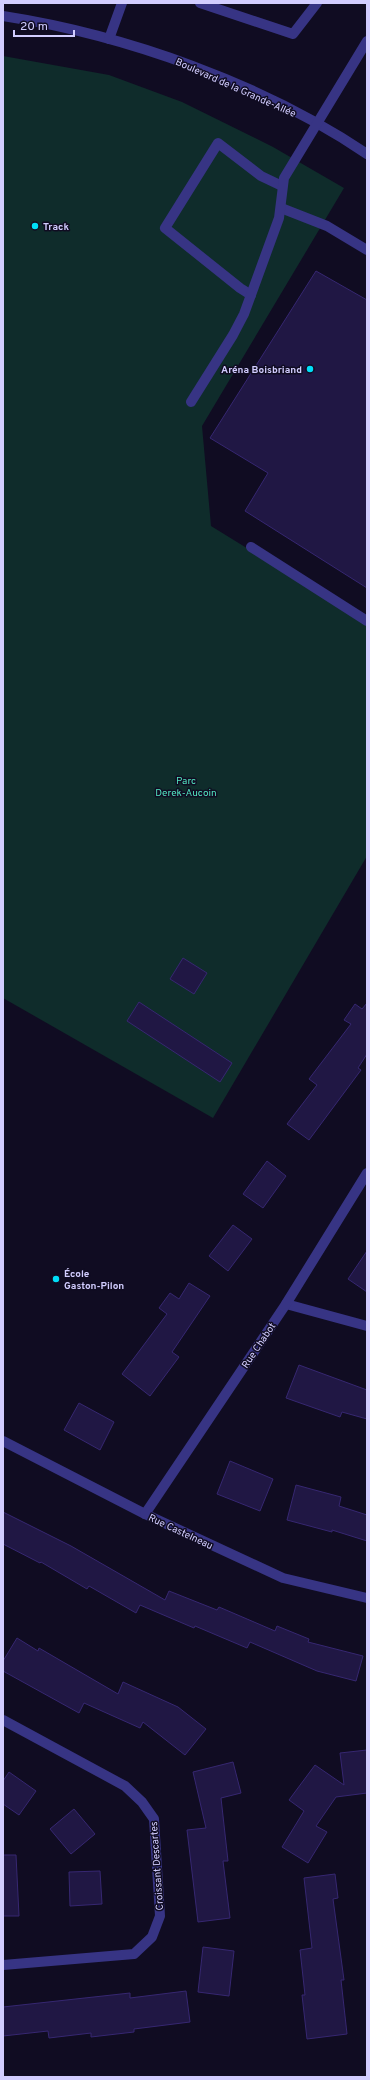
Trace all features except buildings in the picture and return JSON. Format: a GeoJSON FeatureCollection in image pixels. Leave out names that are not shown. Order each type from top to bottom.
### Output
{"type":"FeatureCollection","features":[{"type":"Feature","properties":{"kind":"street"},"geometry":{"type":"LineString","coordinates":[[109,39],[122,3]]}},
{"type":"Feature","properties":{"kind":"street"},"geometry":{"type":"LineString","coordinates":[[200,3],[294,34],[317,3]]}},
{"type":"Feature","properties":{"kind":"street","name":"Boulevard de la Grande-Allée"},"geometry":{"type":"LineString","coordinates":[[3,16],[52,24],[109,39],[176,60],[217,76],[316,123],[367,154]]}},
{"type":"Feature","properties":{"kind":"street"},"geometry":{"type":"LineString","coordinates":[[191,402],[233,335],[251,295],[268,253],[281,208],[284,178],[316,123],[364,53],[367,41]]}},
{"type":"Feature","properties":{"kind":"street"},"geometry":{"type":"LineString","coordinates":[[251,295],[164,228],[218,143],[261,176],[282,186]]}},
{"type":"Feature","properties":{"kind":"street"},"geometry":{"type":"LineString","coordinates":[[281,208],[327,226],[367,250]]}},
{"type":"Feature","properties":{"kind":"street"},"geometry":{"type":"LineString","coordinates":[[251,547],[367,621]]}},
{"type":"Feature","properties":{"kind":"street","name":"Rue Chabot"},"geometry":{"type":"LineString","coordinates":[[145,1514],[286,1304],[367,1173]]}},
{"type":"Feature","properties":{"kind":"street"},"geometry":{"type":"LineString","coordinates":[[286,1304],[367,1326]]}},
{"type":"Feature","properties":{"kind":"street","name":"Rue Castelneau"},"geometry":{"type":"LineString","coordinates":[[3,1441],[145,1514],[283,1578],[367,1598]]}},
{"type":"Feature","properties":{"kind":"street","name":"Croissant Descartes"},"geometry":{"type":"LineString","coordinates":[[3,1720],[125,1786],[142,1802],[154,1819],[160,1916],[152,1937],[134,1954],[3,1965]]}},
{"type":"Feature","properties":{"kind":"green space","name":"Parc Derek-Aucoin"},"geometry":{"type":"Polygon","coordinates":[[[3,56],[109,75],[182,102],[273,147],[344,188],[202,426],[211,526],[367,622],[367,856],[213,1118],[3,998],[3,56]]]}},
{"type":"Feature","properties":{"kind":"place","name":"Track"},"geometry":{"type":"Point","coordinates":[35,226]}},
{"type":"Feature","properties":{"kind":"place","name":"Aréna Boisbriand"},"geometry":{"type":"Point","coordinates":[310,369]}},
{"type":"Feature","properties":{"kind":"place","name":"École Gaston-Pilon"},"geometry":{"type":"Point","coordinates":[56,1279]}}]}
